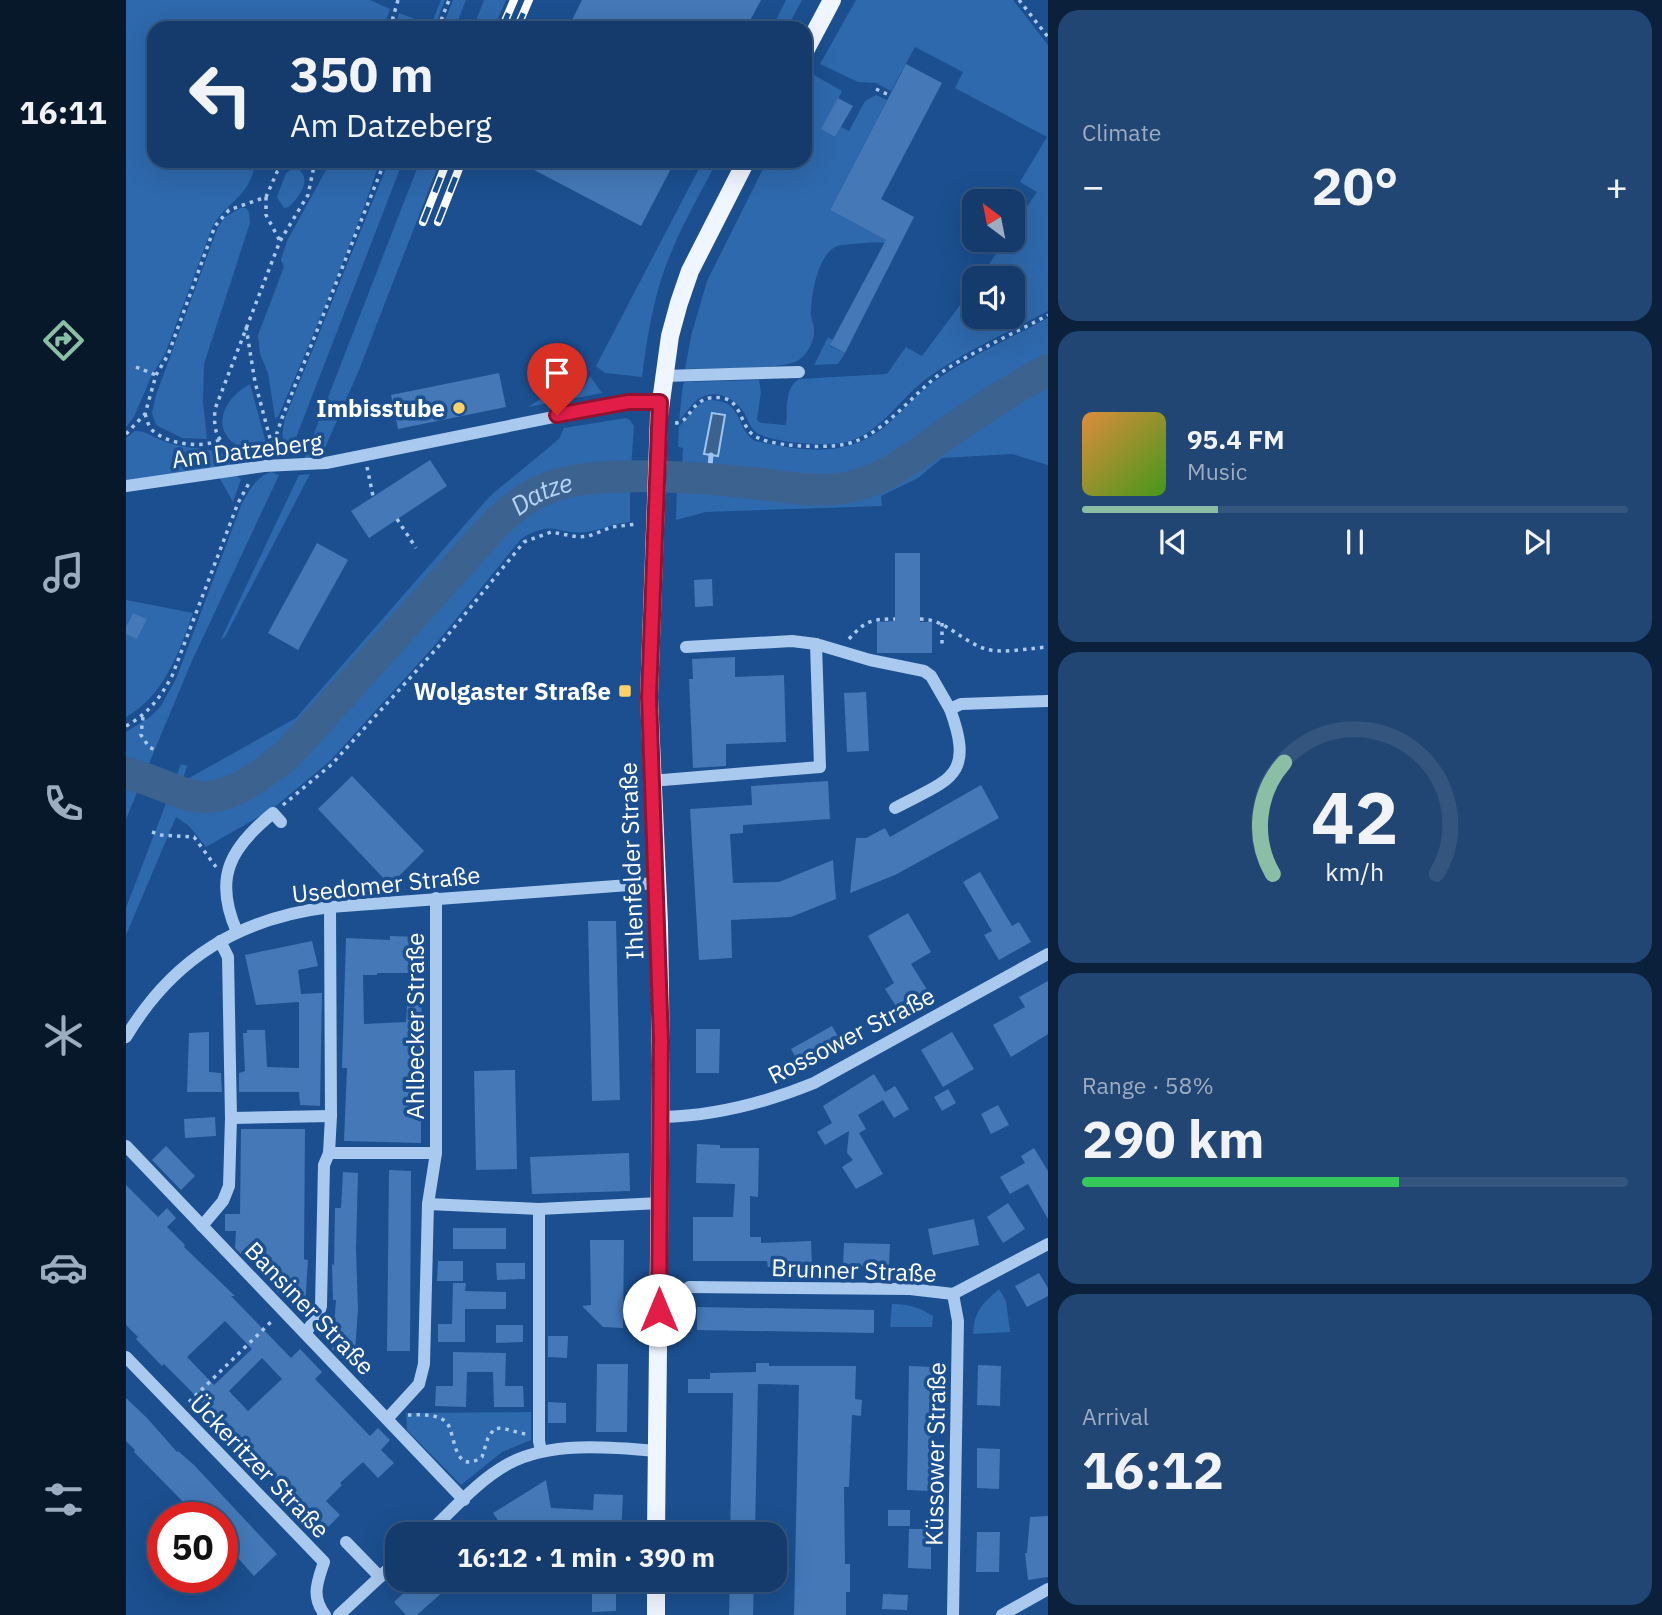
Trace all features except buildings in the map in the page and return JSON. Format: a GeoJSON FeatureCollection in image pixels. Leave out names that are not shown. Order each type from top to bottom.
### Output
{"type":"FeatureCollection","features":[{"type":"Feature","properties":{"kind":"main road"},"geometry":{"type":"LineString","coordinates":[[812,38],[832,0]]}},
{"type":"Feature","properties":{"kind":"main road","name":"Ihlenfelder Straße"},"geometry":{"type":"LineString","coordinates":[[656,1522],[662,1117],[649,697],[657,446],[668,407],[663,376],[670,336],[690,271],[742,168]]}},
{"type":"Feature","properties":{"kind":"main road"},"geometry":{"type":"LineString","coordinates":[[656,1592],[656,1615]]}},
{"type":"Feature","properties":{"kind":"street"},"geometry":{"type":"LineString","coordinates":[[663,376],[799,372]]}},
{"type":"Feature","properties":{"kind":"street","name":"Am Datzeberg"},"geometry":{"type":"LineString","coordinates":[[126,486],[264,466],[326,463],[628,402],[668,407]]}},
{"type":"Feature","properties":{"kind":"street"},"geometry":{"type":"LineString","coordinates":[[686,647],[792,641],[816,644],[924,671],[931,676],[950,709],[956,725],[961,755],[957,767],[945,781],[895,808]]}},
{"type":"Feature","properties":{"kind":"street"},"geometry":{"type":"LineString","coordinates":[[652,781],[820,767],[816,644]]}},
{"type":"Feature","properties":{"kind":"street"},"geometry":{"type":"LineString","coordinates":[[950,709],[961,704],[1048,701]]}},
{"type":"Feature","properties":{"kind":"street"},"geometry":{"type":"LineString","coordinates":[[237,932],[226,903],[226,884],[233,858],[251,830],[277,817]]}},
{"type":"Feature","properties":{"kind":"street","name":"Usedomer Straße"},"geometry":{"type":"LineString","coordinates":[[126,1037],[166,982],[191,959],[220,940],[278,916],[330,907],[656,883]]}},
{"type":"Feature","properties":{"kind":"street","name":"Ahlbecker Straße"},"geometry":{"type":"LineString","coordinates":[[387,1419],[419,1384],[424,1364],[428,1205],[436,1153],[436,898]]}},
{"type":"Feature","properties":{"kind":"street"},"geometry":{"type":"LineString","coordinates":[[305,1333],[317,1318],[321,1306],[324,1165],[329,1153],[331,1116],[330,907]]}},
{"type":"Feature","properties":{"kind":"street"},"geometry":{"type":"LineString","coordinates":[[202,1226],[223,1200],[229,1186],[231,1118],[228,957],[220,940]]}},
{"type":"Feature","properties":{"kind":"street","name":"Rossower Straße"},"geometry":{"type":"LineString","coordinates":[[662,1117],[740,1108],[773,1100],[814,1083],[1048,954]]}},
{"type":"Feature","properties":{"kind":"street"},"geometry":{"type":"LineString","coordinates":[[231,1118],[331,1116]]}},
{"type":"Feature","properties":{"kind":"street","name":"Bansiner Straße"},"geometry":{"type":"LineString","coordinates":[[126,1146],[464,1500]]}},
{"type":"Feature","properties":{"kind":"street","name":"Ahlbecker Straße"},"geometry":{"type":"LineString","coordinates":[[329,1153],[436,1153]]}},
{"type":"Feature","properties":{"kind":"street"},"geometry":{"type":"LineString","coordinates":[[428,1205],[539,1209],[660,1203]]}},
{"type":"Feature","properties":{"kind":"street"},"geometry":{"type":"LineString","coordinates":[[539,1209],[541,1451]]}},
{"type":"Feature","properties":{"kind":"street","name":"Brunner Straße"},"geometry":{"type":"LineString","coordinates":[[689,1287],[910,1289],[953,1294],[1048,1244]]}},
{"type":"Feature","properties":{"kind":"street","name":"Küssower Straße"},"geometry":{"type":"LineString","coordinates":[[953,1294],[958,1321],[953,1615]]}},
{"type":"Feature","properties":{"kind":"street","name":"Ückeritzer Straße"},"geometry":{"type":"LineString","coordinates":[[126,1357],[324,1562],[315,1597],[325,1615]]}},
{"type":"Feature","properties":{"kind":"street"},"geometry":{"type":"LineString","coordinates":[[440,1522],[507,1464],[541,1451],[657,1451]]}},
{"type":"Feature","properties":{"kind":"street"},"geometry":{"type":"LineString","coordinates":[[346,1542],[380,1577]]}},
{"type":"Feature","properties":{"kind":"street"},"geometry":{"type":"LineString","coordinates":[[339,1615],[385,1573]]}},
{"type":"Feature","properties":{"kind":"street"},"geometry":{"type":"LineString","coordinates":[[1002,1615],[1048,1589]]}},
{"type":"Feature","properties":{"kind":"path"},"geometry":{"type":"LineString","coordinates":[[392,21],[398,0]]}},
{"type":"Feature","properties":{"kind":"path"},"geometry":{"type":"LineString","coordinates":[[441,21],[449,0]]}},
{"type":"Feature","properties":{"kind":"path"},"geometry":{"type":"LineString","coordinates":[[1019,0],[1048,37]]}},
{"type":"Feature","properties":{"kind":"path"},"geometry":{"type":"LineString","coordinates":[[876,89],[889,95]]}},
{"type":"Feature","properties":{"kind":"path"},"geometry":{"type":"LineString","coordinates":[[279,241],[267,215],[266,197],[277,172],[282,168]]}},
{"type":"Feature","properties":{"kind":"path"},"geometry":{"type":"LineString","coordinates":[[126,726],[143,717],[161,696],[172,676],[238,502],[264,466],[242,457],[220,440],[214,429],[215,409],[279,241],[308,195],[314,168]]}},
{"type":"Feature","properties":{"kind":"path"},"geometry":{"type":"LineString","coordinates":[[246,327],[255,382],[272,448],[383,168]]}},
{"type":"Feature","properties":{"kind":"path"},"geometry":{"type":"LineString","coordinates":[[126,434],[145,414],[156,374],[168,355],[215,226],[229,210],[266,197]]}},
{"type":"Feature","properties":{"kind":"path"},"geometry":{"type":"LineString","coordinates":[[668,407],[675,424],[679,424],[702,400],[709,397],[726,399],[741,413],[745,425],[757,437],[817,447],[859,441],[888,420],[926,383],[950,367],[1048,315]]}},
{"type":"Feature","properties":{"kind":"path"},"geometry":{"type":"LineString","coordinates":[[136,366],[156,374]]}},
{"type":"Feature","properties":{"kind":"path"},"geometry":{"type":"LineString","coordinates":[[145,414],[149,428],[161,436],[182,443],[209,445],[220,440]]}},
{"type":"Feature","properties":{"kind":"path"},"geometry":{"type":"LineString","coordinates":[[364,455],[373,496]]}},
{"type":"Feature","properties":{"kind":"path"},"geometry":{"type":"LineString","coordinates":[[397,519],[416,548]]}},
{"type":"Feature","properties":{"kind":"path"},"geometry":{"type":"LineString","coordinates":[[277,817],[332,764],[438,647],[524,542],[551,532],[578,537],[629,525]]}},
{"type":"Feature","properties":{"kind":"path"},"geometry":{"type":"LineString","coordinates":[[844,652],[847,641],[867,622],[873,619],[895,619]]}},
{"type":"Feature","properties":{"kind":"path"},"geometry":{"type":"LineString","coordinates":[[920,619],[931,619],[969,642],[989,650],[1048,647]]}},
{"type":"Feature","properties":{"kind":"path"},"geometry":{"type":"LineString","coordinates":[[942,624],[942,646]]}},
{"type":"Feature","properties":{"kind":"path"},"geometry":{"type":"LineString","coordinates":[[143,717],[143,741],[157,751]]}},
{"type":"Feature","properties":{"kind":"path"},"geometry":{"type":"LineString","coordinates":[[152,832],[194,837],[226,884]]}},
{"type":"Feature","properties":{"kind":"path"},"geometry":{"type":"LineString","coordinates":[[179,1412],[282,1310]]}},
{"type":"Feature","properties":{"kind":"path"},"geometry":{"type":"LineString","coordinates":[[397,1409],[406,1415],[434,1416],[444,1420],[452,1431],[455,1451],[470,1461],[482,1457],[494,1429],[539,1434]]}},
{"type":"Feature","properties":{"kind":"shaded area"},"geometry":{"type":"Polygon","coordinates":[[[126,0],[370,0],[390,9],[386,21],[147,21],[147,168],[254,168],[244,191],[213,225],[165,354],[151,377],[134,417],[126,427],[126,0]]]}},
{"type":"Feature","properties":{"kind":"shaded area"},"geometry":{"type":"Polygon","coordinates":[[[441,0],[445,0],[437,21],[433,21],[441,0]]]}},
{"type":"Feature","properties":{"kind":"shaded area"},"geometry":{"type":"Polygon","coordinates":[[[453,0],[466,0],[458,21],[445,21],[453,0]]]}},
{"type":"Feature","properties":{"kind":"shaded area"},"geometry":{"type":"Polygon","coordinates":[[[484,0],[506,0],[497,21],[476,21],[484,0]]]}},
{"type":"Feature","properties":{"kind":"shaded area"},"geometry":{"type":"Polygon","coordinates":[[[786,0],[802,0],[791,21],[776,21],[786,0]]]}},
{"type":"Feature","properties":{"kind":"shaded area"},"geometry":{"type":"Polygon","coordinates":[[[856,0],[1013,0],[1048,45],[1048,311],[1025,323],[1025,266],[988,266],[997,252],[1026,252],[1026,208],[1037,192],[1020,182],[1047,137],[955,88],[963,72],[915,47],[891,91],[876,83],[858,82],[820,64],[856,0]]]}},
{"type":"Feature","properties":{"kind":"shaded area"},"geometry":{"type":"Polygon","coordinates":[[[399,13],[420,21],[397,21],[399,13]]]}},
{"type":"Feature","properties":{"kind":"shaded area"},"geometry":{"type":"Polygon","coordinates":[[[814,75],[842,91],[822,129],[835,137],[841,127],[849,131],[865,101],[876,95],[887,100],[830,210],[888,241],[839,245],[827,254],[819,270],[812,298],[813,338],[801,359],[788,364],[760,367],[685,369],[691,336],[707,281],[764,168],[812,168],[814,75]]]}},
{"type":"Feature","properties":{"kind":"shaded area"},"geometry":{"type":"Polygon","coordinates":[[[296,168],[304,176],[304,181],[301,192],[293,203],[284,208],[277,197],[286,173],[296,168]]]}},
{"type":"Feature","properties":{"kind":"shaded area"},"geometry":{"type":"Polygon","coordinates":[[[327,168],[378,168],[332,290],[278,417],[275,418],[268,373],[260,354],[258,335],[284,267],[281,260],[287,241],[327,168]]]}},
{"type":"Feature","properties":{"kind":"shaded area"},"geometry":{"type":"Polygon","coordinates":[[[386,168],[400,168],[292,448],[283,439],[285,418],[386,168]]]}},
{"type":"Feature","properties":{"kind":"shaded area"},"geometry":{"type":"Polygon","coordinates":[[[417,168],[437,168],[359,370],[321,457],[304,459],[417,168]]]}},
{"type":"Feature","properties":{"kind":"shaded area"},"geometry":{"type":"Polygon","coordinates":[[[699,168],[713,168],[665,267],[651,318],[642,377],[605,373],[596,366],[699,168]]]}},
{"type":"Feature","properties":{"kind":"shaded area"},"geometry":{"type":"Polygon","coordinates":[[[246,208],[249,212],[250,223],[204,364],[203,401],[207,439],[182,438],[156,425],[152,413],[156,395],[218,227],[225,217],[246,208]]]}},
{"type":"Feature","properties":{"kind":"shaded area"},"geometry":{"type":"Polygon","coordinates":[[[962,302],[962,329],[1013,329],[940,369],[916,387],[867,433],[842,443],[811,444],[764,436],[754,431],[734,401],[716,394],[697,400],[679,421],[685,382],[759,380],[761,392],[757,420],[761,423],[786,425],[789,393],[799,379],[887,374],[906,347],[922,356],[962,302]]]}},
{"type":"Feature","properties":{"kind":"shaded area"},"geometry":{"type":"Polygon","coordinates":[[[1048,318],[1048,465],[1012,454],[942,458],[918,478],[881,496],[882,506],[706,512],[676,520],[677,486],[681,486],[683,448],[678,447],[679,426],[703,402],[717,401],[732,407],[749,437],[755,441],[807,449],[840,448],[872,436],[944,375],[1048,318]],[[712,413],[705,454],[717,456],[725,415],[712,413]]]}},
{"type":"Feature","properties":{"kind":"shaded area"},"geometry":{"type":"Polygon","coordinates":[[[828,337],[833,340],[830,346],[845,353],[838,364],[814,365],[828,337]]]}},
{"type":"Feature","properties":{"kind":"shaded area"},"geometry":{"type":"Polygon","coordinates":[[[590,376],[602,393],[528,407],[542,398],[583,389],[590,376]]]}},
{"type":"Feature","properties":{"kind":"shaded area"},"geometry":{"type":"Polygon","coordinates":[[[250,384],[266,443],[260,452],[244,449],[232,442],[225,434],[222,424],[229,403],[250,384]]]}},
{"type":"Feature","properties":{"kind":"shaded area"},"geometry":{"type":"Polygon","coordinates":[[[712,413],[725,415],[718,456],[704,454],[712,413]]]}},
{"type":"Feature","properties":{"kind":"shaded area"},"geometry":{"type":"Polygon","coordinates":[[[626,418],[634,426],[630,522],[576,533],[542,530],[521,539],[435,645],[330,761],[271,810],[206,847],[189,826],[176,817],[126,935],[126,908],[181,764],[187,766],[182,782],[296,718],[490,496],[559,439],[564,428],[626,418]]]}},
{"type":"Feature","properties":{"kind":"shaded area"},"geometry":{"type":"Polygon","coordinates":[[[135,431],[176,445],[222,453],[231,465],[126,483],[126,438],[135,431]]]}},
{"type":"Feature","properties":{"kind":"shaded area"},"geometry":{"type":"Polygon","coordinates":[[[271,472],[279,475],[191,663],[126,819],[126,732],[150,717],[161,706],[176,679],[242,503],[257,480],[271,472]]]}},
{"type":"Feature","properties":{"kind":"shaded area"},"geometry":{"type":"Polygon","coordinates":[[[310,474],[225,637],[221,639],[299,475],[310,474]]]}},
{"type":"Feature","properties":{"kind":"shaded area"},"geometry":{"type":"Polygon","coordinates":[[[235,475],[241,479],[233,502],[219,477],[235,475]]]}},
{"type":"Feature","properties":{"kind":"shaded area"},"geometry":{"type":"Polygon","coordinates":[[[126,600],[193,613],[176,658],[160,685],[151,697],[126,717],[126,600]]]}},
{"type":"Feature","properties":{"kind":"shaded area"},"geometry":{"type":"Polygon","coordinates":[[[999,1289],[1006,1301],[1010,1332],[973,1334],[980,1308],[999,1289]]]}},
{"type":"Feature","properties":{"kind":"shaded area"},"geometry":{"type":"Polygon","coordinates":[[[892,1304],[908,1305],[928,1313],[933,1316],[932,1327],[890,1327],[892,1304]]]}},
{"type":"Feature","properties":{"kind":"shaded area"},"geometry":{"type":"Polygon","coordinates":[[[531,1412],[531,1440],[502,1452],[461,1485],[407,1430],[406,1413],[531,1412]]]}},
{"type":"Feature","properties":{"kind":"waterway","name":"Datze"},"geometry":{"type":"LineString","coordinates":[[126,773],[188,795],[202,797],[229,792],[267,770],[289,753],[497,522],[525,500],[545,489],[592,479],[651,476],[810,489],[845,488],[869,481],[903,464],[995,401],[1048,370]]}},
{"type":"Feature","properties":{"kind":"waterway"},"geometry":{"type":"LineString","coordinates":[[709,478],[711,455]]}},
{"type":"Feature","properties":{"kind":"railway"},"geometry":{"type":"LineString","coordinates":[[505,21],[514,0]]}},
{"type":"Feature","properties":{"kind":"railway"},"geometry":{"type":"LineString","coordinates":[[520,21],[529,0]]}},
{"type":"Feature","properties":{"kind":"railway"},"geometry":{"type":"LineString","coordinates":[[423,222],[444,168]]}},
{"type":"Feature","properties":{"kind":"railway"},"geometry":{"type":"LineString","coordinates":[[438,222],[459,168]]}},
{"type":"Feature","properties":{"kind":"place","name":"Imbisstube"},"geometry":{"type":"Point","coordinates":[459,408]}},
{"type":"Feature","properties":{"kind":"place","name":"Wolgaster Straße"},"geometry":{"type":"Point","coordinates":[625,691]}},
{"type":"Feature","properties":{"kind":"route"},"geometry":{"type":"LineString","coordinates":[[557,415],[628,402],[660,402],[649,697],[661,1041],[659,1310]]}}]}
